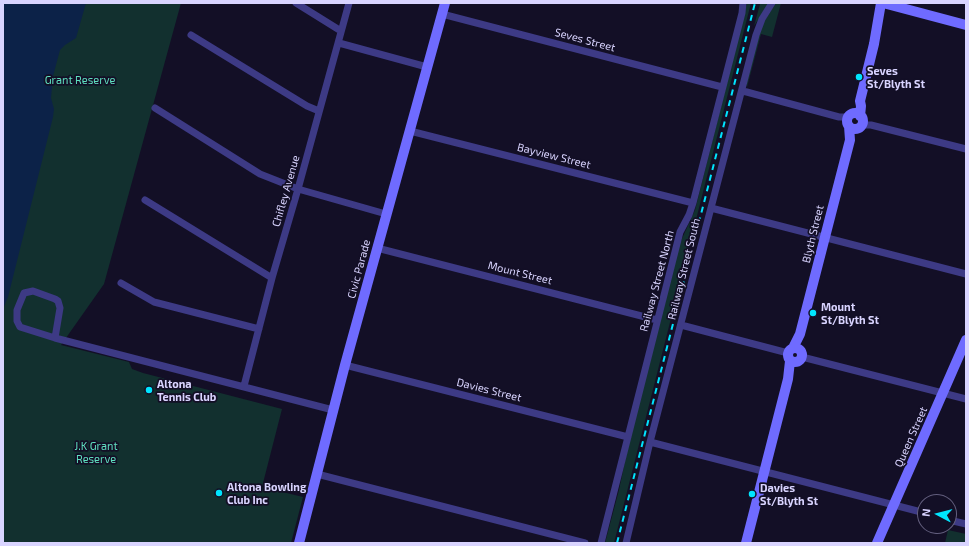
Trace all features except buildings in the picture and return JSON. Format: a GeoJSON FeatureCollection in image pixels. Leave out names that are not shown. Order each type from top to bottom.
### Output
{"type":"FeatureCollection","features":[{"type":"Feature","properties":{"kind":"street"},"geometry":{"type":"LineString","coordinates":[[296,3],[341,31]]}},
{"type":"Feature","properties":{"kind":"street","name":"Chifley Avenue"},"geometry":{"type":"LineString","coordinates":[[244,386],[272,278],[349,3]]}},
{"type":"Feature","properties":{"kind":"street","name":"Civic Parade"},"geometry":{"type":"LineString","coordinates":[[299,543],[345,364],[445,3]]}},
{"type":"Feature","properties":{"kind":"street","name":"Railway Street North"},"geometry":{"type":"LineString","coordinates":[[602,543],[657,320],[680,232],[689,215],[693,203],[742,13],[743,3]]}},
{"type":"Feature","properties":{"kind":"street","name":"Railway Street South"},"geometry":{"type":"LineString","coordinates":[[626,543],[650,442],[760,24],[772,3]]}},
{"type":"Feature","properties":{"kind":"street"},"geometry":{"type":"LineString","coordinates":[[855,121],[884,4],[905,6],[966,25]]}},
{"type":"Feature","properties":{"kind":"street","name":"Seves Street"},"geometry":{"type":"LineString","coordinates":[[442,14],[722,87]]}},
{"type":"Feature","properties":{"kind":"street"},"geometry":{"type":"LineString","coordinates":[[192,35],[307,106],[319,111]]}},
{"type":"Feature","properties":{"kind":"street"},"geometry":{"type":"LineString","coordinates":[[339,43],[427,67]]}},
{"type":"Feature","properties":{"kind":"street"},"geometry":{"type":"LineString","coordinates":[[742,91],[966,149]]}},
{"type":"Feature","properties":{"kind":"street"},"geometry":{"type":"LineString","coordinates":[[155,108],[260,174],[298,189],[386,214]]}},
{"type":"Feature","properties":{"kind":"street","name":"Blyth Street"},"geometry":{"type":"LineString","coordinates":[[746,543],[855,121]]}},
{"type":"Feature","properties":{"kind":"street","name":"Bayview Street"},"geometry":{"type":"LineString","coordinates":[[410,131],[693,203]]}},
{"type":"Feature","properties":{"kind":"street"},"geometry":{"type":"LineString","coordinates":[[145,200],[272,278]]}},
{"type":"Feature","properties":{"kind":"street"},"geometry":{"type":"LineString","coordinates":[[711,208],[966,274]]}},
{"type":"Feature","properties":{"kind":"street","name":"Mount Street"},"geometry":{"type":"LineString","coordinates":[[377,248],[657,320]]}},
{"type":"Feature","properties":{"kind":"street"},"geometry":{"type":"LineString","coordinates":[[121,282],[154,302],[259,329]]}},
{"type":"Feature","properties":{"kind":"street"},"geometry":{"type":"LineString","coordinates":[[55,338],[60,308],[58,301],[33,291],[24,293],[17,310],[17,321],[20,327],[55,338],[333,410]]}},
{"type":"Feature","properties":{"kind":"street"},"geometry":{"type":"LineString","coordinates":[[681,325],[966,399]]}},
{"type":"Feature","properties":{"kind":"street","name":"Queen Street"},"geometry":{"type":"LineString","coordinates":[[877,543],[966,340]]}},
{"type":"Feature","properties":{"kind":"street","name":"Davies Street"},"geometry":{"type":"LineString","coordinates":[[345,364],[628,437]]}},
{"type":"Feature","properties":{"kind":"street"},"geometry":{"type":"LineString","coordinates":[[650,442],[917,512]]}},
{"type":"Feature","properties":{"kind":"street"},"geometry":{"type":"LineString","coordinates":[[317,474],[585,543]]}},
{"type":"Feature","properties":{"kind":"green space"},"geometry":{"type":"Polygon","coordinates":[[[3,3],[181,3],[104,284],[61,345],[129,362],[132,369],[143,373],[282,409],[262,487],[303,497],[291,543],[3,543],[3,3]]]}},
{"type":"Feature","properties":{"kind":"green space"},"geometry":{"type":"Polygon","coordinates":[[[747,3],[751,3],[614,543],[605,543],[619,490],[629,442],[680,243],[695,210],[747,3]]]}},
{"type":"Feature","properties":{"kind":"green space"},"geometry":{"type":"Polygon","coordinates":[[[769,3],[754,26],[760,4],[769,3]]]}},
{"type":"Feature","properties":{"kind":"green space"},"geometry":{"type":"Polygon","coordinates":[[[776,3],[781,3],[772,37],[761,34],[747,87],[746,83],[761,26],[776,3]]]}},
{"type":"Feature","properties":{"kind":"green space"},"geometry":{"type":"Polygon","coordinates":[[[957,532],[966,534],[966,543],[945,543],[947,534],[957,534],[957,532]]]}},
{"type":"Feature","properties":{"kind":"water"},"geometry":{"type":"Polygon","coordinates":[[[3,3],[86,3],[76,38],[60,50],[53,76],[51,98],[54,109],[53,117],[8,297],[3,309],[3,3]]]}},
{"type":"Feature","properties":{"kind":"railway"},"geometry":{"type":"LineString","coordinates":[[617,543],[755,3]]}},
{"type":"Feature","properties":{"kind":"place","name":"Seves St/Blyth St"},"geometry":{"type":"Point","coordinates":[859,77]}},
{"type":"Feature","properties":{"kind":"place","name":"Mount St/Blyth St"},"geometry":{"type":"Point","coordinates":[813,313]}},
{"type":"Feature","properties":{"kind":"place","name":"Altona Tennis Club"},"geometry":{"type":"Point","coordinates":[149,390]}},
{"type":"Feature","properties":{"kind":"place","name":"Altona Bowling Club Inc"},"geometry":{"type":"Point","coordinates":[219,493]}},
{"type":"Feature","properties":{"kind":"place","name":"Davies St/Blyth St"},"geometry":{"type":"Point","coordinates":[752,494]}},
{"type":"Feature","properties":{"kind":"park label","name":"Grant Reserve"},"geometry":{"type":"Point","coordinates":[80,80]}},
{"type":"Feature","properties":{"kind":"park label","name":"J.K Grant Reserve"},"geometry":{"type":"Point","coordinates":[96,452]}}]}
